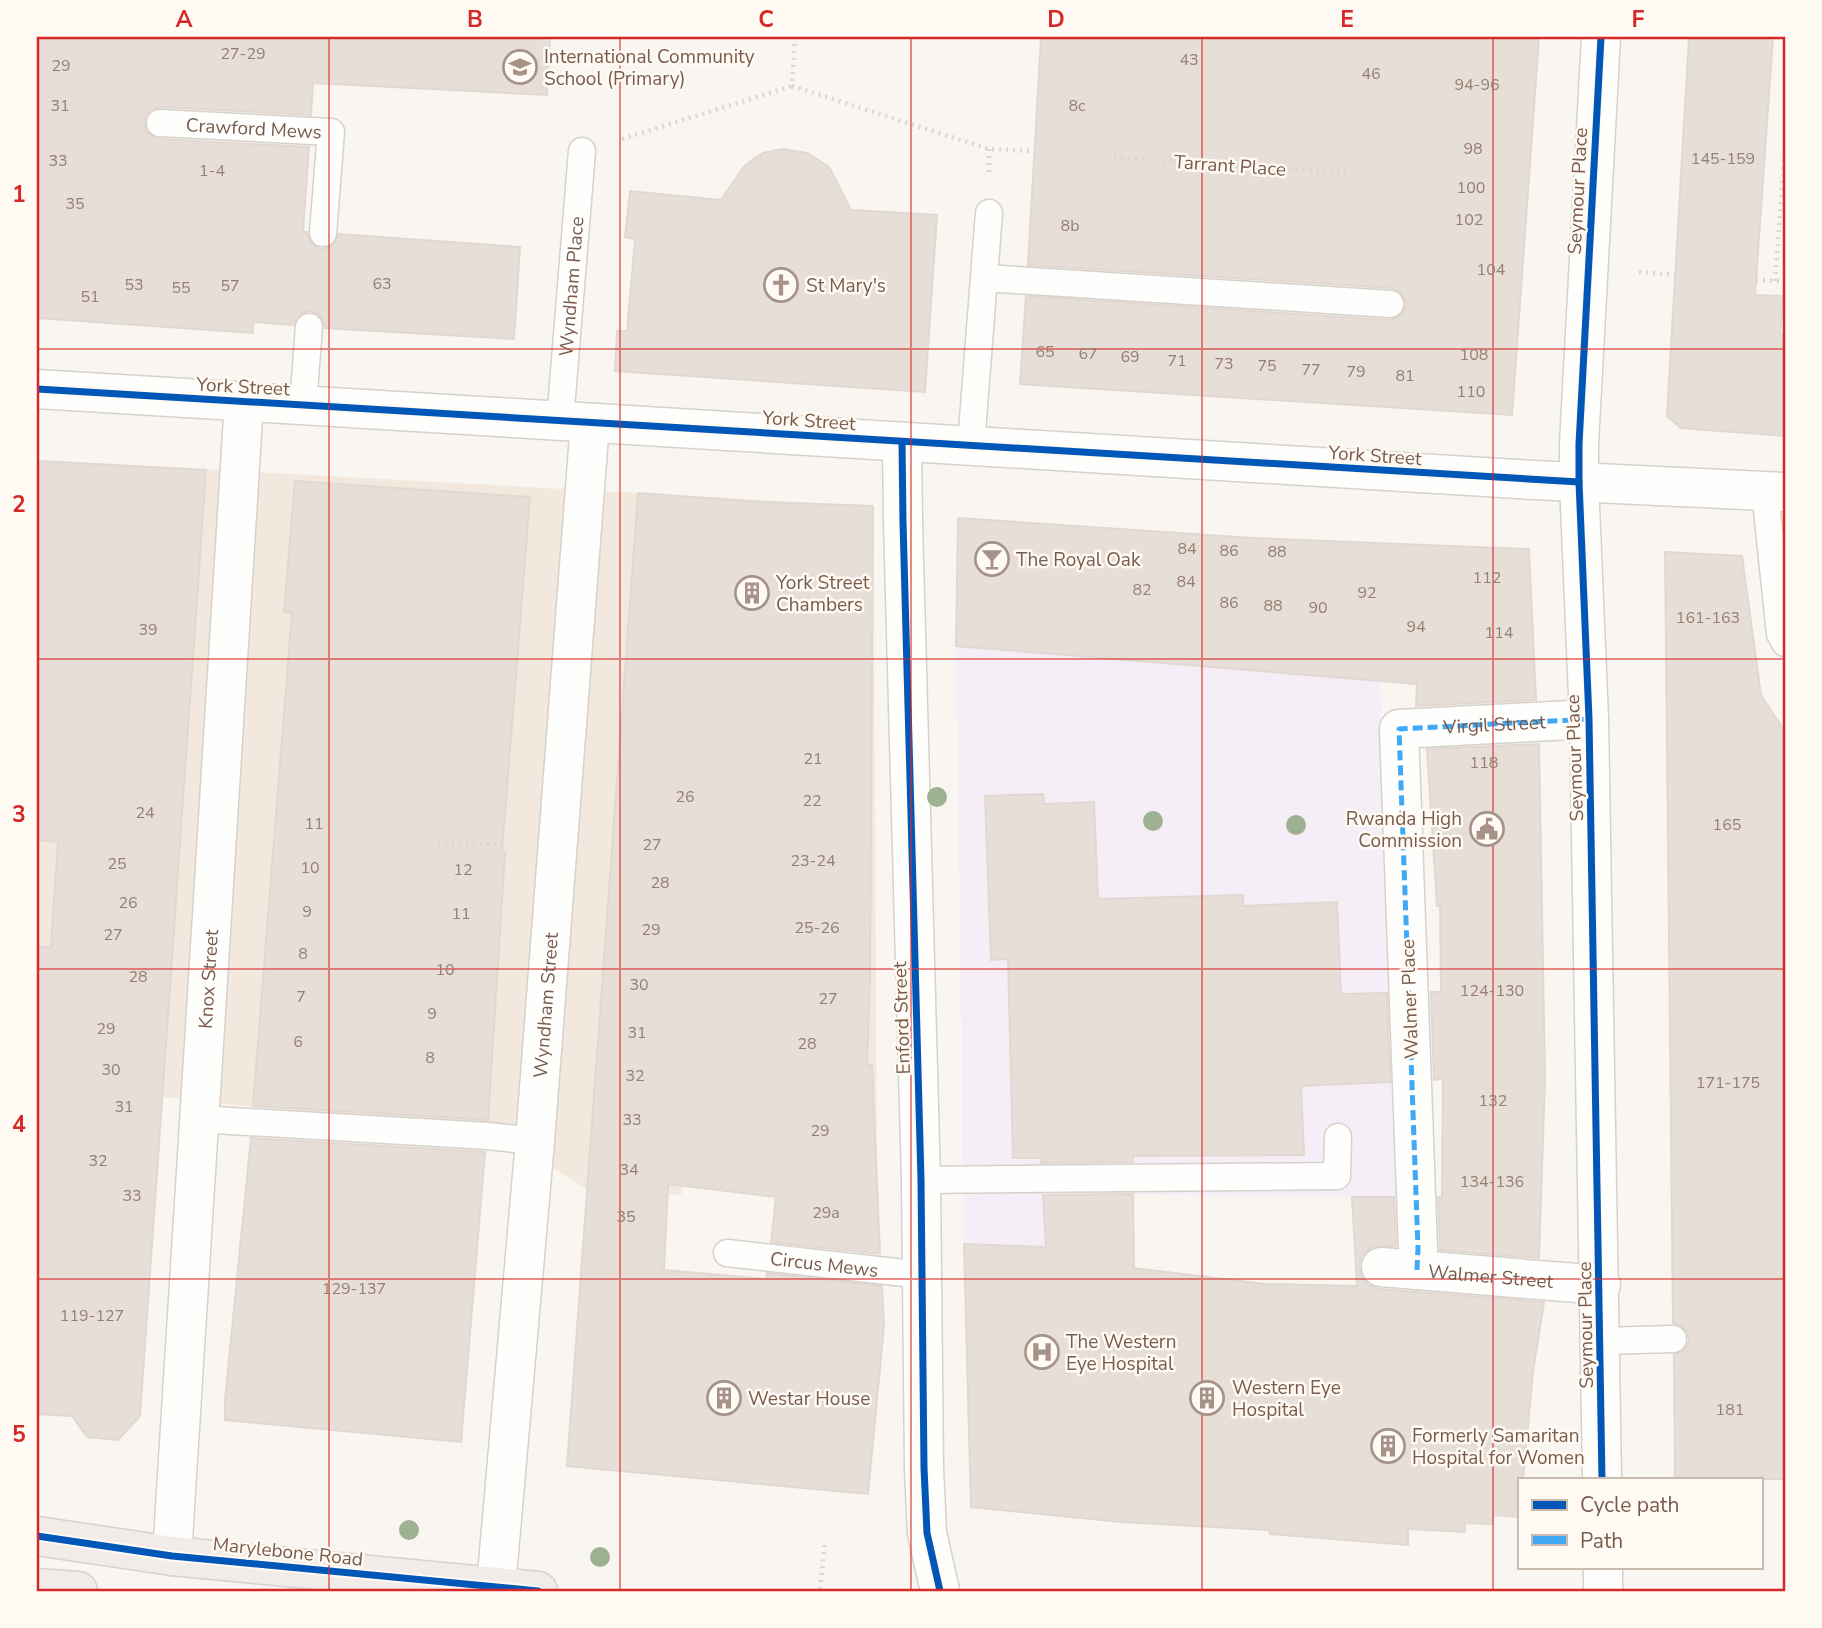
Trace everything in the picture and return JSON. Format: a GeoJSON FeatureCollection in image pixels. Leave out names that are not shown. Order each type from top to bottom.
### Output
{"type":"FeatureCollection","features":[{"type":"Feature","properties":{"kind":"highway","name":"Marylebone Road"},"geometry":{"type":"LineString","coordinates":[[37,1536],[172,1556],[538,1591]]}},
{"type":"Feature","properties":{"kind":"highway"},"geometry":{"type":"LineString","coordinates":[[37,1588],[78,1591]]}},
{"type":"Feature","properties":{"kind":"street","name":"Seymour Place"},"geometry":{"type":"LineString","coordinates":[[1601,37],[1579,482],[1589,719],[1601,1284],[1602,1478]]}},
{"type":"Feature","properties":{"kind":"street","name":"York Street"},"geometry":{"type":"LineString","coordinates":[[37,389],[1775,492]]}},
{"type":"Feature","properties":{"kind":"street","name":"Knox Street"},"geometry":{"type":"LineString","coordinates":[[172,1556],[244,402]]}},
{"type":"Feature","properties":{"kind":"street","name":"Wyndham Street"},"geometry":{"type":"LineString","coordinates":[[496,1587],[535,1142],[557,846],[575,422]]}},
{"type":"Feature","properties":{"kind":"street","name":"Enford Street"},"geometry":{"type":"LineString","coordinates":[[902,442],[927,1533],[940,1591]]}},
{"type":"Feature","properties":{"kind":"street","name":"Virgil Street"},"geometry":{"type":"LineString","coordinates":[[1399,729],[1589,719]]}},
{"type":"Feature","properties":{"kind":"street","name":"Walmer Place"},"geometry":{"type":"LineString","coordinates":[[1399,729],[1419,1249],[1399,1269]]}},
{"type":"Feature","properties":{"kind":"street","name":"Walmer Street"},"geometry":{"type":"LineString","coordinates":[[1399,1269],[1601,1284]]}},
{"type":"Feature","properties":{"kind":"street"},"geometry":{"type":"LineString","coordinates":[[1603,1568],[1604,1591]]}},
{"type":"Feature","properties":{"kind":"lane","name":"Crawford Mews"},"geometry":{"type":"LineString","coordinates":[[160,123],[331,132],[323,233]]}},
{"type":"Feature","properties":{"kind":"lane","name":"Wyndham Place"},"geometry":{"type":"LineString","coordinates":[[575,422],[582,151]]}},
{"type":"Feature","properties":{"kind":"lane"},"geometry":{"type":"LineString","coordinates":[[971,445],[989,213]]}},
{"type":"Feature","properties":{"kind":"lane"},"geometry":{"type":"LineString","coordinates":[[985,278],[1390,304]]}},
{"type":"Feature","properties":{"kind":"lane"},"geometry":{"type":"LineString","coordinates":[[303,405],[309,327]]}},
{"type":"Feature","properties":{"kind":"lane"},"geometry":{"type":"LineString","coordinates":[[1775,492],[1780,634],[1785,643]]}},
{"type":"Feature","properties":{"kind":"lane"},"geometry":{"type":"LineString","coordinates":[[198,1119],[488,1136],[535,1142]]}},
{"type":"Feature","properties":{"kind":"lane"},"geometry":{"type":"LineString","coordinates":[[921,1180],[1337,1176],[1338,1137]]}},
{"type":"Feature","properties":{"kind":"lane","name":"Circus Mews"},"geometry":{"type":"LineString","coordinates":[[727,1253],[922,1275]]}},
{"type":"Feature","properties":{"kind":"lane"},"geometry":{"type":"LineString","coordinates":[[1601,1340],[1673,1339]]}},
{"type":"Feature","properties":{"kind":"path"},"geometry":{"type":"LineString","coordinates":[[792,86],[796,37]]}},
{"type":"Feature","properties":{"kind":"path"},"geometry":{"type":"LineString","coordinates":[[582,151],[792,86],[989,149],[1034,151]]}},
{"type":"Feature","properties":{"kind":"path"},"geometry":{"type":"LineString","coordinates":[[1775,281],[1785,148]]}},
{"type":"Feature","properties":{"kind":"path"},"geometry":{"type":"LineString","coordinates":[[1639,272],[1675,275]]}},
{"type":"Feature","properties":{"kind":"path"},"geometry":{"type":"LineString","coordinates":[[1756,280],[1785,281]]}},
{"type":"Feature","properties":{"kind":"path"},"geometry":{"type":"LineString","coordinates":[[438,843],[557,846]]}},
{"type":"Feature","properties":{"kind":"path"},"geometry":{"type":"LineString","coordinates":[[820,1589],[825,1543]]}},
{"type":"Feature","properties":{"kind":"shaded area"},"geometry":{"type":"Polygon","coordinates":[[[37,460],[873,506],[877,1179],[758,1195],[682,1186],[681,1195],[587,1190],[488,1125],[253,1107],[163,1097],[155,1215],[116,1212],[99,1175],[37,1172],[37,460]]]}},
{"type":"Feature","properties":{"kind":"shaded area"},"geometry":{"type":"Polygon","coordinates":[[[956,646],[1380,680],[1403,1197],[1099,1194],[1046,1247],[964,1244],[956,646]]]}},
{"type":"Feature","properties":{"kind":"building"},"geometry":{"type":"Polygon","coordinates":[[[37,37],[550,37],[547,95],[313,83],[311,115],[161,107],[152,109],[144,122],[146,131],[159,139],[309,147],[303,232],[307,232],[314,246],[321,249],[330,247],[339,234],[520,247],[514,339],[325,328],[318,314],[310,311],[302,313],[293,325],[253,322],[253,333],[37,318],[37,37]]]}},
{"type":"Feature","properties":{"kind":"building"},"geometry":{"type":"Polygon","coordinates":[[[1041,37],[1539,37],[1512,415],[1020,384],[1026,296],[1389,320],[1403,313],[1406,304],[1399,291],[1391,288],[1028,265],[1041,37]]]}},
{"type":"Feature","properties":{"kind":"building"},"geometry":{"type":"Polygon","coordinates":[[[1689,37],[1773,37],[1755,295],[1783,296],[1780,334],[1785,335],[1785,436],[1681,428],[1667,416],[1689,37]]]}},
{"type":"Feature","properties":{"kind":"building","name":"St Mary's"},"geometry":{"type":"Polygon","coordinates":[[[782,149],[807,153],[829,167],[851,210],[937,215],[925,392],[615,371],[617,331],[627,331],[635,239],[625,237],[630,191],[721,200],[743,168],[752,160],[763,153],[782,149]]]}},
{"type":"Feature","properties":{"kind":"building"},"geometry":{"type":"Polygon","coordinates":[[[37,461],[206,470],[140,1416],[118,1440],[87,1437],[72,1416],[37,1414],[37,947],[51,947],[58,842],[37,840],[37,461]]]}},
{"type":"Feature","properties":{"kind":"building"},"geometry":{"type":"Polygon","coordinates":[[[295,481],[530,497],[502,852],[505,852],[488,1120],[253,1106],[292,613],[284,612],[295,481]]]}},
{"type":"Feature","properties":{"kind":"building"},"geometry":{"type":"Polygon","coordinates":[[[638,493],[760,502],[873,506],[867,1065],[872,1065],[880,1254],[771,1242],[776,1197],[668,1184],[664,1270],[766,1279],[767,1273],[882,1286],[884,1325],[868,1494],[567,1466],[638,493]]]}},
{"type":"Feature","properties":{"kind":"building"},"geometry":{"type":"Polygon","coordinates":[[[958,518],[1253,538],[1529,549],[1536,700],[1416,706],[1417,684],[956,646],[958,518]]]}},
{"type":"Feature","properties":{"kind":"building"},"geometry":{"type":"Polygon","coordinates":[[[1665,552],[1742,556],[1761,695],[1785,732],[1785,1479],[1675,1478],[1674,1355],[1682,1352],[1689,1339],[1686,1330],[1673,1323],[1665,552]]]}},
{"type":"Feature","properties":{"kind":"building"},"geometry":{"type":"Polygon","coordinates":[[[1539,744],[1545,1078],[1539,1258],[1440,1250],[1438,1197],[1442,1197],[1443,1079],[1434,1080],[1431,992],[1441,992],[1440,906],[1437,906],[1427,749],[1539,744]]]}},
{"type":"Feature","properties":{"kind":"building"},"geometry":{"type":"Polygon","coordinates":[[[1043,794],[1044,804],[1094,802],[1098,899],[1243,895],[1243,906],[1337,902],[1341,994],[1387,993],[1390,1082],[1301,1086],[1304,1155],[1133,1156],[1133,1162],[1041,1163],[1041,1158],[1013,1158],[1008,959],[991,960],[985,796],[1043,794]]]}},
{"type":"Feature","properties":{"kind":"building"},"geometry":{"type":"Polygon","coordinates":[[[251,1138],[485,1152],[461,1442],[225,1420],[251,1138]]]}},
{"type":"Feature","properties":{"kind":"building"},"geometry":{"type":"Polygon","coordinates":[[[1133,1194],[1134,1268],[1265,1284],[1357,1286],[1352,1197],[1394,1197],[1396,1246],[1372,1247],[1363,1254],[1359,1266],[1361,1276],[1368,1285],[1379,1289],[1544,1302],[1533,1372],[1523,1478],[1518,1478],[1518,1517],[1494,1515],[1492,1524],[1465,1523],[1465,1532],[1408,1529],[1408,1545],[1270,1534],[1269,1530],[1121,1522],[971,1507],[964,1244],[1046,1247],[1043,1195],[1133,1194]]]}},
{"type":"Feature","properties":{"kind":"marked path"},"geometry":{"type":"LineString","coordinates":[[1417,1270],[1399,729],[1589,719]]}},
{"type":"Feature","properties":{"kind":"cycle path"},"geometry":{"type":"LineString","coordinates":[[1601,37],[1579,482],[1589,719],[1602,1478]]}},
{"type":"Feature","properties":{"kind":"cycle path"},"geometry":{"type":"LineString","coordinates":[[37,389],[1579,482]]}},
{"type":"Feature","properties":{"kind":"cycle path"},"geometry":{"type":"LineString","coordinates":[[902,442],[921,1180],[924,1468],[927,1533],[940,1591]]}},
{"type":"Feature","properties":{"kind":"cycle path"},"geometry":{"type":"LineString","coordinates":[[37,1536],[172,1556],[538,1591]]}},
{"type":"Feature","properties":{"kind":"place","name":"International Community School (Primary)"},"geometry":{"type":"Point","coordinates":[520,67]}},
{"type":"Feature","properties":{"kind":"place","name":"St Mary's"},"geometry":{"type":"Point","coordinates":[781,285]}},
{"type":"Feature","properties":{"kind":"place","name":"The Royal Oak"},"geometry":{"type":"Point","coordinates":[992,559]}},
{"type":"Feature","properties":{"kind":"place","name":"York Street Chambers"},"geometry":{"type":"Point","coordinates":[752,593]}},
{"type":"Feature","properties":{"kind":"place","name":"Rwanda High Commission"},"geometry":{"type":"Point","coordinates":[1487,829]}},
{"type":"Feature","properties":{"kind":"place","name":"The Western Eye Hospital"},"geometry":{"type":"Point","coordinates":[1042,1352]}},
{"type":"Feature","properties":{"kind":"place","name":"Westar House"},"geometry":{"type":"Point","coordinates":[724,1398]}},
{"type":"Feature","properties":{"kind":"place","name":"Western Eye Hospital"},"geometry":{"type":"Point","coordinates":[1207,1398]}},
{"type":"Feature","properties":{"kind":"place","name":"Formerly Samaritan Hospital for Women"},"geometry":{"type":"Point","coordinates":[1388,1446]}}]}
